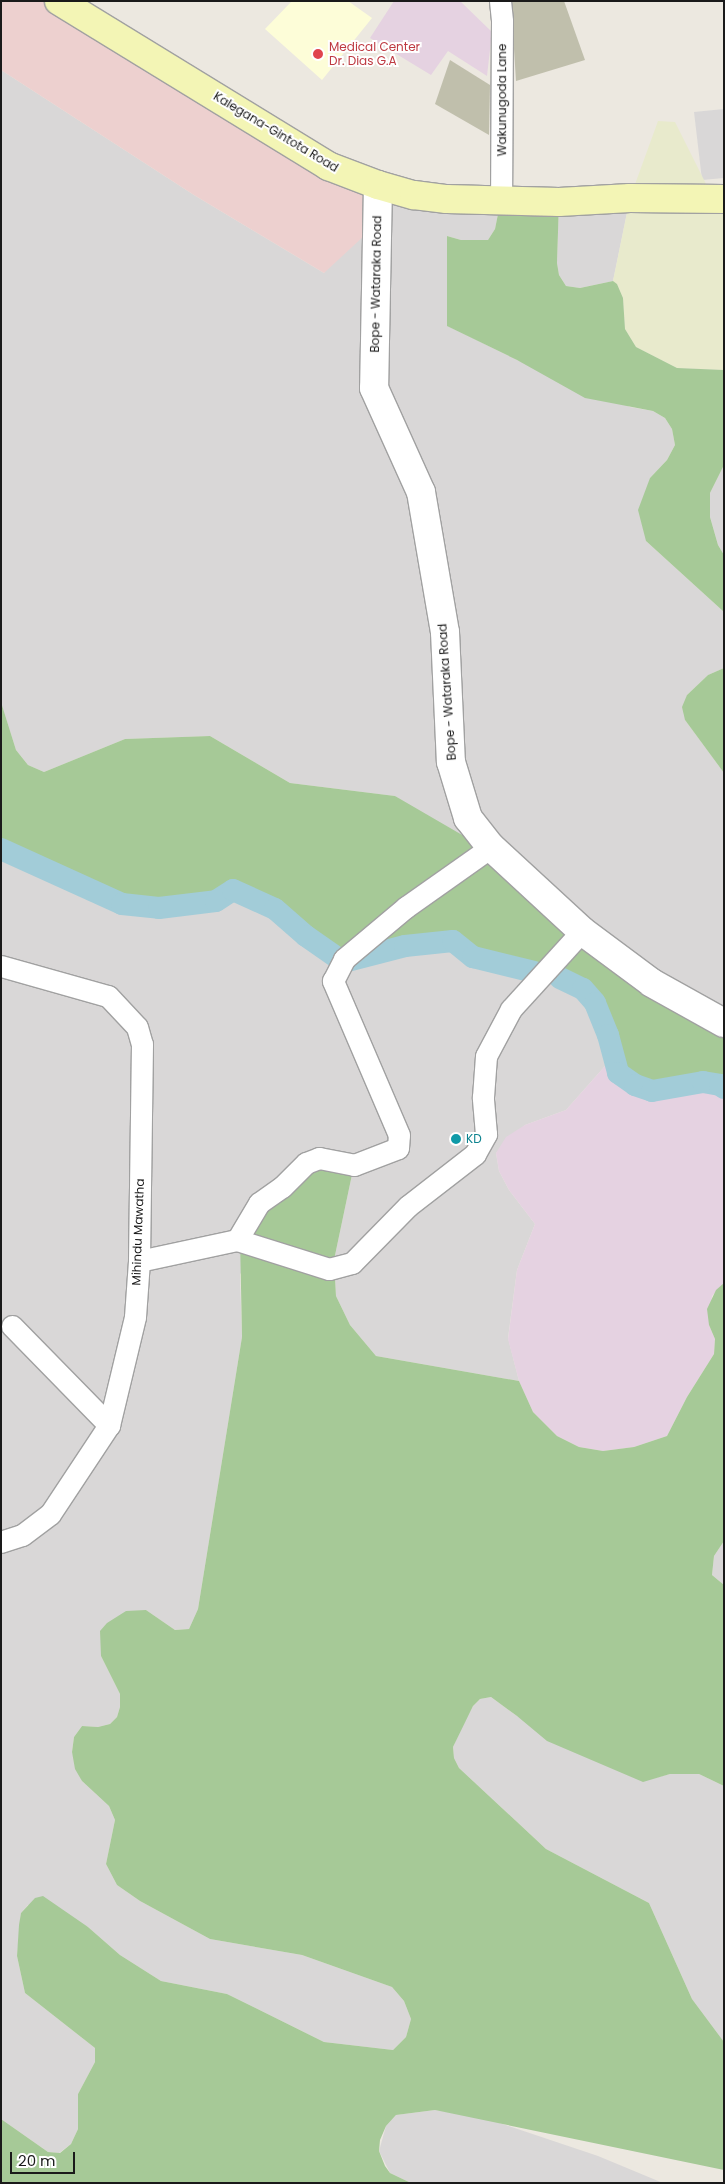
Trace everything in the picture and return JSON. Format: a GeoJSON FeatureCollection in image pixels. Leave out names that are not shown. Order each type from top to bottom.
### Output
{"type":"FeatureCollection","features":[{"type":"Feature","properties":{"kind":"main road","name":"Kalegana-Gintota Road"},"geometry":{"type":"LineString","coordinates":[[58,1],[328,166],[378,185],[414,195],[447,199],[559,202],[630,198],[724,199]]}},
{"type":"Feature","properties":{"kind":"street","name":"Wakunugoda Lane"},"geometry":{"type":"LineString","coordinates":[[500,1],[502,21],[501,199]]}},
{"type":"Feature","properties":{"kind":"street","name":"Bope - Wataraka Road"},"geometry":{"type":"LineString","coordinates":[[378,185],[374,388],[421,492],[445,632],[451,762],[468,818],[491,847],[582,931],[652,983],[724,1023]]}},
{"type":"Feature","properties":{"kind":"street"},"geometry":{"type":"LineString","coordinates":[[237,1240],[259,1203],[282,1187],[306,1162],[319,1158],[354,1165],[398,1148],[399,1135],[333,981],[344,959],[406,907],[491,847]]}},
{"type":"Feature","properties":{"kind":"street"},"geometry":{"type":"LineString","coordinates":[[139,1261],[237,1240],[329,1270],[352,1262],[408,1206],[475,1154],[486,1134],[483,1097],[486,1056],[511,1009],[582,931]]}},
{"type":"Feature","properties":{"kind":"street","name":"Mihindu Mawatha"},"geometry":{"type":"LineString","coordinates":[[1,966],[108,996],[137,1027],[142,1044],[139,1261],[135,1318],[110,1425],[50,1514],[22,1535],[1,1542]]}},
{"type":"Feature","properties":{"kind":"street"},"geometry":{"type":"LineString","coordinates":[[12,1326],[110,1425]]}},
{"type":"Feature","properties":{"kind":"shaded area"},"geometry":{"type":"Polygon","coordinates":[[[1,1],[59,1],[378,185],[378,223],[324,273],[194,195],[1,70],[1,1]]]}},
{"type":"Feature","properties":{"kind":"shaded area","name":"Medical Center Dr. Dias G.A"},"geometry":{"type":"Polygon","coordinates":[[[292,1],[348,1],[372,18],[322,80],[265,29],[292,1]]]}},
{"type":"Feature","properties":{"kind":"shaded area"},"geometry":{"type":"Polygon","coordinates":[[[394,1],[460,1],[492,32],[487,76],[448,51],[431,75],[370,38],[394,1]]]}},
{"type":"Feature","properties":{"kind":"shaded area"},"geometry":{"type":"Polygon","coordinates":[[[511,1],[564,1],[585,60],[516,81],[511,1]]]}},
{"type":"Feature","properties":{"kind":"shaded area"},"geometry":{"type":"Polygon","coordinates":[[[450,60],[490,85],[489,135],[435,104],[450,60]]]}},
{"type":"Feature","properties":{"kind":"shaded area"},"geometry":{"type":"Polygon","coordinates":[[[1,70],[194,195],[324,273],[378,185],[501,199],[495,229],[488,240],[461,240],[447,236],[448,326],[517,360],[630,407],[653,411],[665,418],[672,429],[675,445],[667,460],[650,478],[646,541],[724,612],[724,668],[708,675],[687,695],[685,720],[724,773],[724,1027],[395,796],[290,783],[210,736],[125,739],[44,772],[28,765],[16,750],[1,702],[1,70]]]}},
{"type":"Feature","properties":{"kind":"shaded area"},"geometry":{"type":"Polygon","coordinates":[[[724,109],[724,178],[702,180],[694,112],[724,109]]]}},
{"type":"Feature","properties":{"kind":"shaded area"},"geometry":{"type":"Polygon","coordinates":[[[658,121],[675,122],[714,200],[724,199],[724,370],[677,368],[636,347],[625,329],[623,298],[617,284],[613,281],[630,198],[658,121]]]}},
{"type":"Feature","properties":{"kind":"shaded area"},"geometry":{"type":"Polygon","coordinates":[[[630,198],[613,281],[580,288],[566,286],[559,275],[557,263],[559,202],[630,198]]]}},
{"type":"Feature","properties":{"kind":"shaded area"},"geometry":{"type":"Polygon","coordinates":[[[501,199],[559,202],[557,263],[559,275],[566,286],[580,288],[613,281],[617,284],[623,298],[625,329],[636,347],[677,368],[724,370],[724,465],[710,493],[710,517],[718,545],[724,555],[724,612],[646,541],[638,510],[650,478],[667,460],[675,445],[672,429],[665,418],[653,411],[585,398],[517,360],[447,326],[447,236],[461,240],[488,240],[495,229],[501,199]]]}},
{"type":"Feature","properties":{"kind":"shaded area"},"geometry":{"type":"Polygon","coordinates":[[[724,465],[724,555],[718,545],[710,517],[710,493],[724,465]]]}},
{"type":"Feature","properties":{"kind":"shaded area"},"geometry":{"type":"Polygon","coordinates":[[[724,668],[724,773],[685,720],[682,707],[687,695],[708,675],[724,668]]]}},
{"type":"Feature","properties":{"kind":"shaded area"},"geometry":{"type":"Polygon","coordinates":[[[1,702],[16,750],[28,765],[44,772],[125,739],[210,736],[290,783],[395,796],[488,850],[724,1027],[724,1088],[720,1084],[703,1082],[652,1091],[635,1085],[618,1073],[608,1035],[595,1003],[583,989],[564,981],[512,975],[473,957],[453,941],[405,946],[354,961],[334,957],[275,909],[233,890],[216,901],[159,908],[122,904],[1,849],[1,702]]]}},
{"type":"Feature","properties":{"kind":"shaded area"},"geometry":{"type":"Polygon","coordinates":[[[1,849],[122,904],[216,901],[233,890],[275,909],[334,957],[354,961],[405,946],[453,941],[473,957],[512,975],[564,981],[583,989],[595,1003],[608,1035],[613,1057],[566,1110],[525,1125],[496,1153],[499,1171],[509,1190],[535,1224],[517,1270],[508,1338],[519,1381],[376,1356],[350,1325],[336,1296],[334,1260],[354,1165],[240,1274],[242,1337],[198,1609],[189,1629],[175,1630],[146,1610],[101,1656],[120,1694],[120,1707],[117,1717],[110,1724],[98,1727],[82,1726],[74,1737],[72,1752],[82,1781],[109,1806],[115,1820],[106,1864],[117,1885],[140,1901],[210,1939],[302,1955],[392,1987],[404,2001],[411,2019],[406,2037],[393,2050],[324,2042],[227,1994],[161,1981],[120,1955],[88,1927],[28,1905],[21,1913],[17,1956],[25,1993],[95,2048],[95,2062],[78,2094],[78,2129],[71,2144],[59,2153],[48,2152],[1,2119],[1,849]]]}},
{"type":"Feature","properties":{"kind":"shaded area"},"geometry":{"type":"Polygon","coordinates":[[[613,1057],[618,1073],[635,1085],[652,1091],[703,1082],[720,1085],[724,1088],[724,1283],[712,1296],[709,1325],[715,1339],[714,1354],[687,1397],[667,1436],[634,1447],[603,1451],[579,1447],[557,1436],[533,1412],[519,1381],[508,1339],[517,1270],[535,1224],[509,1190],[499,1171],[496,1153],[506,1137],[525,1125],[566,1110],[613,1057]]]}},
{"type":"Feature","properties":{"kind":"shaded area"},"geometry":{"type":"Polygon","coordinates":[[[306,1163],[354,1165],[334,1260],[336,1296],[350,1325],[376,1356],[519,1381],[533,1412],[557,1436],[579,1447],[603,1451],[634,1447],[667,1436],[687,1397],[714,1354],[715,1339],[709,1325],[707,1309],[716,1290],[724,1283],[724,1541],[714,1556],[712,1575],[724,1585],[724,1786],[699,1774],[670,1774],[643,1782],[547,1741],[491,1697],[480,1699],[473,1706],[453,1747],[454,1758],[459,1768],[546,1849],[649,1903],[692,1999],[724,2042],[724,2170],[435,2110],[396,2115],[386,2126],[380,2140],[379,2151],[390,2173],[411,2183],[1,2183],[1,2119],[48,2152],[60,2153],[71,2144],[78,2129],[78,2094],[95,2062],[95,2048],[25,1993],[17,1956],[19,1925],[21,1913],[35,1898],[43,1896],[88,1927],[120,1955],[161,1981],[227,1994],[324,2042],[393,2050],[406,2037],[411,2019],[404,2001],[392,1987],[302,1955],[210,1939],[140,1901],[117,1885],[106,1864],[115,1820],[109,1806],[82,1781],[75,1769],[72,1752],[74,1737],[82,1726],[98,1727],[110,1724],[117,1717],[120,1707],[120,1694],[101,1656],[100,1631],[107,1623],[126,1611],[146,1610],[175,1630],[189,1629],[198,1609],[242,1337],[240,1237],[306,1163]]]}},
{"type":"Feature","properties":{"kind":"shaded area"},"geometry":{"type":"Polygon","coordinates":[[[724,1541],[724,1585],[712,1575],[714,1556],[724,1541]]]}},
{"type":"Feature","properties":{"kind":"shaded area"},"geometry":{"type":"Polygon","coordinates":[[[491,1697],[517,1716],[643,1781],[670,1774],[699,1774],[724,1786],[724,2042],[692,1999],[649,1903],[546,1849],[459,1768],[454,1758],[453,1747],[462,1727],[473,1706],[480,1699],[491,1697]]]}},
{"type":"Feature","properties":{"kind":"shaded area"},"geometry":{"type":"Polygon","coordinates":[[[435,2110],[479,2116],[598,2156],[663,2183],[411,2183],[390,2173],[379,2151],[386,2126],[396,2115],[435,2110]]]}},
{"type":"Feature","properties":{"kind":"waterway"},"geometry":{"type":"LineString","coordinates":[[1,849],[122,904],[159,908],[216,901],[233,890],[275,909],[306,936],[335,956]]}},
{"type":"Feature","properties":{"kind":"waterway"},"geometry":{"type":"LineString","coordinates":[[347,961],[405,946],[453,941],[473,957],[534,972]]}},
{"type":"Feature","properties":{"kind":"waterway"},"geometry":{"type":"LineString","coordinates":[[560,978],[583,989],[595,1003],[608,1035],[618,1073],[635,1085],[652,1091],[703,1082],[720,1085],[724,1088]]}},
{"type":"Feature","properties":{"kind":"place","name":"Medical Center Dr. Dias G.A"},"geometry":{"type":"Point","coordinates":[318,54]}},
{"type":"Feature","properties":{"kind":"place","name":"KD"},"geometry":{"type":"Point","coordinates":[456,1139]}}]}
